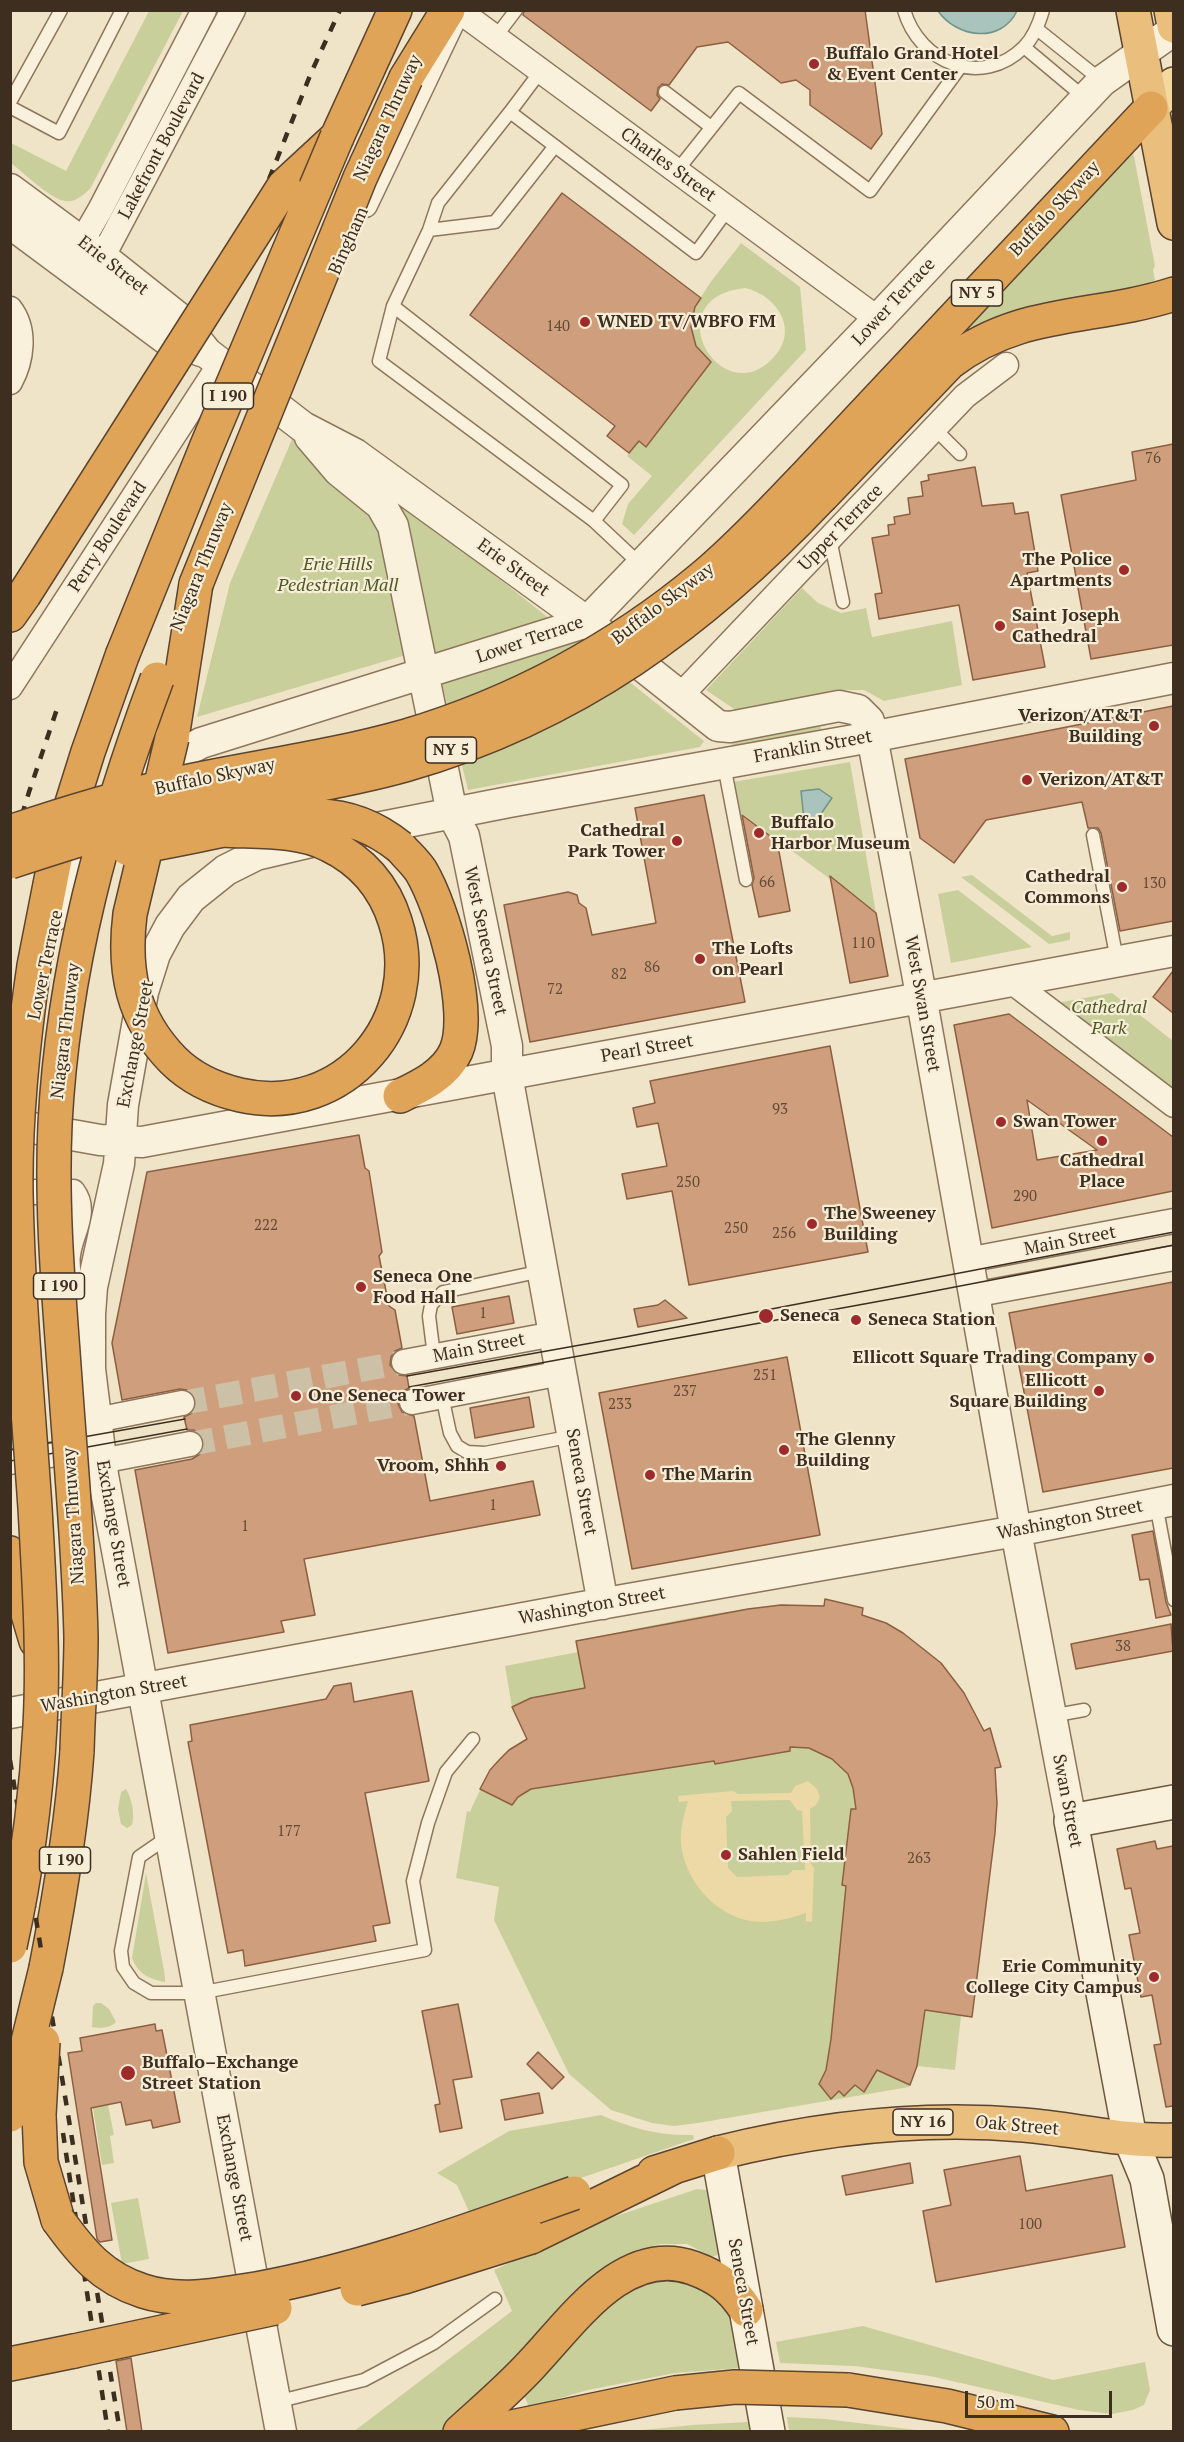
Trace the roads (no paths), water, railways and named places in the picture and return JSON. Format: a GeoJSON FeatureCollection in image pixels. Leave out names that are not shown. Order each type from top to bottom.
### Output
{"type":"FeatureCollection","features":[{"type":"Feature","properties":{"kind":"highway","name":"Niagara Thruway"},"geometry":{"type":"LineString","coordinates":[[10,1946],[21,1893],[40,1725],[39,1572],[19,1272],[16,1190],[18,1112],[24,1037],[45,908],[56,854],[72,801],[122,656],[337,137],[395,10]]}},
{"type":"Feature","properties":{"kind":"highway","name":"Niagara Thruway"},"geometry":{"type":"LineString","coordinates":[[10,2115],[46,1968],[59,1900],[73,1803],[81,1639],[54,1217],[55,1125],[61,1046],[81,925],[93,873],[125,763],[360,178],[405,78],[440,10]]}},
{"type":"Feature","properties":{"kind":"highway"},"geometry":{"type":"LineString","coordinates":[[405,78],[448,10]]}},
{"type":"Feature","properties":{"kind":"highway"},"geometry":{"type":"LineString","coordinates":[[1133,10],[1173,223]]}},
{"type":"Feature","properties":{"kind":"highway"},"geometry":{"type":"LineString","coordinates":[[1171,10],[1173,28]]}},
{"type":"Feature","properties":{"kind":"highway","name":"Buffalo Skyway"},"geometry":{"type":"LineString","coordinates":[[10,864],[135,823],[404,765],[508,727],[594,685],[684,624],[739,579],[813,488],[1151,108]]}},
{"type":"Feature","properties":{"kind":"highway"},"geometry":{"type":"LineString","coordinates":[[10,615],[284,186],[337,137]]}},
{"type":"Feature","properties":{"kind":"highway","name":"Buffalo Skyway"},"geometry":{"type":"LineString","coordinates":[[10,832],[106,801],[319,757],[394,739],[513,696],[568,669],[668,605],[742,541],[813,488],[949,363],[969,348],[1009,329],[1173,294]]}},
{"type":"Feature","properties":{"kind":"highway"},"geometry":{"type":"LineString","coordinates":[[196,584],[172,738],[130,914],[126,944],[128,971],[134,997],[145,1024],[163,1049],[200,1081],[222,1091],[253,1098],[280,1099],[312,1092],[343,1078],[367,1058],[388,1028],[400,994],[404,962],[400,934],[389,902],[375,879],[352,858],[328,844],[296,835],[222,830]]}},
{"type":"Feature","properties":{"kind":"highway"},"geometry":{"type":"LineString","coordinates":[[10,864],[114,852],[270,819],[308,815],[327,815],[365,824],[383,833],[400,847],[420,869],[433,895],[447,934],[459,999],[462,1034],[455,1053],[445,1066],[428,1083],[400,1096]]}},
{"type":"Feature","properties":{"kind":"highway"},"geometry":{"type":"LineString","coordinates":[[10,1553],[40,1657]]}},
{"type":"Feature","properties":{"kind":"highway"},"geometry":{"type":"LineString","coordinates":[[46,1968],[39,2115],[41,2162],[48,2191],[58,2220],[83,2254],[111,2278],[143,2292],[177,2298],[218,2296],[288,2283],[394,2255],[574,2193],[718,2153]]}},
{"type":"Feature","properties":{"kind":"highway","name":"Oak Street"},"geometry":{"type":"LineString","coordinates":[[718,2153],[819,2132],[891,2124],[960,2121],[1026,2125],[1130,2139],[1173,2140]]}},
{"type":"Feature","properties":{"kind":"highway"},"geometry":{"type":"LineString","coordinates":[[10,2364],[404,2277],[531,2237],[674,2167]]}},
{"type":"Feature","properties":{"kind":"highway"},"geometry":{"type":"LineString","coordinates":[[460,2432],[517,2380],[594,2298],[630,2271],[649,2265],[684,2264],[722,2281],[733,2291],[746,2310]]}},
{"type":"Feature","properties":{"kind":"highway"},"geometry":{"type":"LineString","coordinates":[[488,2432],[516,2424],[634,2400],[735,2387],[848,2390],[948,2406],[1052,2432]]}},
{"type":"Feature","properties":{"kind":"highway"},"geometry":{"type":"LineString","coordinates":[[556,2432],[607,2407]]}},
{"type":"Feature","properties":{"kind":"main road","name":"NY 5"},"geometry":{"type":"LineString","coordinates":[[1151,108],[1173,84]]}},
{"type":"Feature","properties":{"kind":"main road"},"geometry":{"type":"LineString","coordinates":[[1071,1821],[1173,1802]]}},
{"type":"Feature","properties":{"kind":"main road","name":"Swan Street"},"geometry":{"type":"LineString","coordinates":[[1071,1821],[1130,2139],[1147,2179],[1173,2329]]}},
{"type":"Feature","properties":{"kind":"main road","name":"Seneca Street"},"geometry":{"type":"LineString","coordinates":[[718,2153],[768,2432]]}},
{"type":"Feature","properties":{"kind":"street","name":"Lakefront Boulevard"},"geometry":{"type":"LineString","coordinates":[[86,261],[204,10]]}},
{"type":"Feature","properties":{"kind":"street","name":"Lakefront Boulevard"},"geometry":{"type":"LineString","coordinates":[[86,261],[233,10]]}},
{"type":"Feature","properties":{"kind":"street","name":"Charles Street"},"geometry":{"type":"LineString","coordinates":[[458,10],[878,319]]}},
{"type":"Feature","properties":{"kind":"street","name":"Bingham"},"geometry":{"type":"LineString","coordinates":[[279,409],[321,303],[458,10]]}},
{"type":"Feature","properties":{"kind":"street","name":"Lower Terrace"},"geometry":{"type":"LineString","coordinates":[[26,1192],[73,1192],[78,1199],[80,1209],[68,1255],[73,1361],[38,1367],[28,1271],[26,1192],[18,1126],[25,1100],[37,994],[53,919],[73,867],[93,831],[121,794],[145,774],[201,743],[587,622],[1094,90],[1173,28]]}},
{"type":"Feature","properties":{"kind":"street","name":"Erie Street"},"geometry":{"type":"LineString","coordinates":[[10,189],[166,339],[279,409],[303,428],[339,471],[381,506],[393,526]]}},
{"type":"Feature","properties":{"kind":"street","name":"Erie Street"},"geometry":{"type":"LineString","coordinates":[[10,223],[86,261]]}},
{"type":"Feature","properties":{"kind":"street"},"geometry":{"type":"LineString","coordinates":[[10,309],[14,314],[22,346],[16,372],[10,382]]}},
{"type":"Feature","properties":{"kind":"street","name":"Upper Terrace"},"geometry":{"type":"LineString","coordinates":[[680,696],[965,396],[1005,365]]}},
{"type":"Feature","properties":{"kind":"street","name":"Perry Boulevard"},"geometry":{"type":"LineString","coordinates":[[10,687],[211,367]]}},
{"type":"Feature","properties":{"kind":"street","name":"Erie Street"},"geometry":{"type":"LineString","coordinates":[[303,428],[355,454],[587,622],[718,726]]}},
{"type":"Feature","properties":{"kind":"street","name":"West Seneca Street"},"geometry":{"type":"LineString","coordinates":[[393,526],[452,813],[464,836],[507,1046],[507,1075],[558,1356]]}},
{"type":"Feature","properties":{"kind":"street","name":"Franklin Street"},"geometry":{"type":"LineString","coordinates":[[452,813],[872,737],[1173,678]]}},
{"type":"Feature","properties":{"kind":"street"},"geometry":{"type":"LineString","coordinates":[[724,763],[718,726],[730,727],[839,706],[858,710],[869,721],[872,737]]}},
{"type":"Feature","properties":{"kind":"street","name":"West Swan Street"},"geometry":{"type":"LineString","coordinates":[[872,737],[970,1276]]}},
{"type":"Feature","properties":{"kind":"street","name":"Exchange Street"},"geometry":{"type":"LineString","coordinates":[[281,2432],[142,1690],[98,1441],[90,1369],[92,1287],[119,1164],[123,1105],[143,992],[154,954],[170,926],[191,898],[226,870],[256,855],[452,813]]}},
{"type":"Feature","properties":{"kind":"street","name":"Pearl Street"},"geometry":{"type":"LineString","coordinates":[[18,1126],[121,1142],[142,1142],[1173,951]]}},
{"type":"Feature","properties":{"kind":"street"},"geometry":{"type":"LineString","coordinates":[[1011,981],[1173,1105]]}},
{"type":"Feature","properties":{"kind":"street","name":"Main Street"},"geometry":{"type":"LineString","coordinates":[[970,1276],[1173,1221]]}},
{"type":"Feature","properties":{"kind":"street","name":"Main Street"},"geometry":{"type":"LineString","coordinates":[[970,1276],[1173,1258]]}},
{"type":"Feature","properties":{"kind":"street","name":"Swan Street"},"geometry":{"type":"LineString","coordinates":[[970,1276],[1071,1821]]}},
{"type":"Feature","properties":{"kind":"street","name":"Main Street"},"geometry":{"type":"LineString","coordinates":[[404,1362],[434,1356],[558,1356]]}},
{"type":"Feature","properties":{"kind":"street"},"geometry":{"type":"LineString","coordinates":[[412,1402],[442,1396],[558,1356]]}},
{"type":"Feature","properties":{"kind":"street","name":"Seneca Street"},"geometry":{"type":"LineString","coordinates":[[558,1356],[603,1604]]}},
{"type":"Feature","properties":{"kind":"street"},"geometry":{"type":"LineString","coordinates":[[10,1462],[98,1441],[182,1403]]}},
{"type":"Feature","properties":{"kind":"street"},"geometry":{"type":"LineString","coordinates":[[10,1452],[98,1441],[190,1444]]}},
{"type":"Feature","properties":{"kind":"street","name":"Washington Street"},"geometry":{"type":"LineString","coordinates":[[10,1713],[1016,1531],[1164,1501]]}},
{"type":"Feature","properties":{"kind":"lane"},"geometry":{"type":"LineString","coordinates":[[10,102],[61,10]]}},
{"type":"Feature","properties":{"kind":"lane"},"geometry":{"type":"LineString","coordinates":[[10,107],[59,133],[122,10]]}},
{"type":"Feature","properties":{"kind":"lane"},"geometry":{"type":"LineString","coordinates":[[495,39],[516,10]]}},
{"type":"Feature","properties":{"kind":"lane"},"geometry":{"type":"LineString","coordinates":[[904,10],[908,26],[921,45],[939,59],[961,66],[983,67],[1005,60],[1024,47],[1037,29],[1043,10]]}},
{"type":"Feature","properties":{"kind":"lane"},"geometry":{"type":"LineString","coordinates":[[1037,29],[1094,90]]}},
{"type":"Feature","properties":{"kind":"lane"},"geometry":{"type":"LineString","coordinates":[[1024,47],[1094,90]]}},
{"type":"Feature","properties":{"kind":"lane"},"geometry":{"type":"LineString","coordinates":[[676,172],[739,93],[870,191],[961,66]]}},
{"type":"Feature","properties":{"kind":"lane"},"geometry":{"type":"LineString","coordinates":[[540,72],[438,203],[429,230],[393,306],[379,361],[594,521],[642,566]]}},
{"type":"Feature","properties":{"kind":"lane"},"geometry":{"type":"LineString","coordinates":[[665,92],[711,128]]}},
{"type":"Feature","properties":{"kind":"lane"},"geometry":{"type":"LineString","coordinates":[[510,112],[696,253],[728,209]]}},
{"type":"Feature","properties":{"kind":"lane"},"geometry":{"type":"LineString","coordinates":[[429,230],[495,222],[555,146]]}},
{"type":"Feature","properties":{"kind":"lane"},"geometry":{"type":"LineString","coordinates":[[393,306],[622,484],[594,521]]}},
{"type":"Feature","properties":{"kind":"lane"},"geometry":{"type":"LineString","coordinates":[[934,428],[960,454]]}},
{"type":"Feature","properties":{"kind":"lane"},"geometry":{"type":"LineString","coordinates":[[830,539],[843,602]]}},
{"type":"Feature","properties":{"kind":"lane"},"geometry":{"type":"LineString","coordinates":[[724,763],[746,880]]}},
{"type":"Feature","properties":{"kind":"lane"},"geometry":{"type":"LineString","coordinates":[[1093,835],[1118,962]]}},
{"type":"Feature","properties":{"kind":"lane"},"geometry":{"type":"LineString","coordinates":[[434,1356],[429,1316],[431,1305],[443,1292],[543,1271]]}},
{"type":"Feature","properties":{"kind":"lane"},"geometry":{"type":"LineString","coordinates":[[442,1396],[450,1433],[457,1446],[467,1452],[485,1454],[573,1436]]}},
{"type":"Feature","properties":{"kind":"lane"},"geometry":{"type":"LineString","coordinates":[[1164,1501],[1173,1600]]}},
{"type":"Feature","properties":{"kind":"lane"},"geometry":{"type":"LineString","coordinates":[[1051,1716],[1084,1710]]}},
{"type":"Feature","properties":{"kind":"lane"},"geometry":{"type":"LineString","coordinates":[[170,1836],[139,1857],[121,1951],[123,1967],[134,1983],[151,1993],[200,1994],[425,1950],[413,1881],[428,1823],[447,1772],[473,1739]]}},
{"type":"Feature","properties":{"kind":"lane"},"geometry":{"type":"LineString","coordinates":[[276,2402],[364,2380],[434,2343],[495,2299]]}},
{"type":"Feature","properties":{"kind":"water"},"geometry":{"type":"Polygon","coordinates":[[[938,11],[1017,11],[1010,22],[1001,29],[979,34],[956,27],[938,11]]]}},
{"type":"Feature","properties":{"kind":"water"},"geometry":{"type":"Polygon","coordinates":[[[819,789],[832,798],[818,818],[804,820],[801,791],[819,789]]]}},
{"type":"Feature","properties":{"kind":"tunnel"},"geometry":{"type":"LineString","coordinates":[[182,1403],[404,1362]]}},
{"type":"Feature","properties":{"kind":"tunnel"},"geometry":{"type":"LineString","coordinates":[[190,1444],[412,1402]]}},
{"type":"Feature","properties":{"kind":"tram line"},"geometry":{"type":"LineString","coordinates":[[407,1376],[625,1337],[1174,1232]]}},
{"type":"Feature","properties":{"kind":"tram line"},"geometry":{"type":"LineString","coordinates":[[409,1387],[1174,1245]]}},
{"type":"Feature","properties":{"kind":"tram line"},"geometry":{"type":"LineString","coordinates":[[10,1450],[185,1419]]}},
{"type":"Feature","properties":{"kind":"tram line"},"geometry":{"type":"LineString","coordinates":[[10,1461],[187,1429]]}},
{"type":"Feature","properties":{"kind":"railway"},"geometry":{"type":"LineString","coordinates":[[247,235],[311,73],[340,10]]}},
{"type":"Feature","properties":{"kind":"railway"},"geometry":{"type":"LineString","coordinates":[[10,854],[57,709]]}},
{"type":"Feature","properties":{"kind":"railway"},"geometry":{"type":"LineString","coordinates":[[10,1760],[120,2432]]}},
{"type":"Feature","properties":{"kind":"railway"},"geometry":{"type":"LineString","coordinates":[[63,2133],[108,2432]]}},
{"type":"Feature","properties":{"kind":"place","name":"Buffalo Grand Hotel & Event Center"},"geometry":{"type":"Point","coordinates":[814,64]}},
{"type":"Feature","properties":{"kind":"place","name":"WNED TV/WBFO FM"},"geometry":{"type":"Point","coordinates":[585,322]}},
{"type":"Feature","properties":{"kind":"place","name":"The Police Apartments"},"geometry":{"type":"Point","coordinates":[1124,570]}},
{"type":"Feature","properties":{"kind":"place","name":"Saint Joseph Cathedral"},"geometry":{"type":"Point","coordinates":[1000,626]}},
{"type":"Feature","properties":{"kind":"place","name":"Verizon/AT&T Building"},"geometry":{"type":"Point","coordinates":[1154,726]}},
{"type":"Feature","properties":{"kind":"place","name":"Verizon/AT&T"},"geometry":{"type":"Point","coordinates":[1027,780]}},
{"type":"Feature","properties":{"kind":"place","name":"Buffalo Harbor Museum"},"geometry":{"type":"Point","coordinates":[759,833]}},
{"type":"Feature","properties":{"kind":"place","name":"Cathedral Park Tower"},"geometry":{"type":"Point","coordinates":[677,841]}},
{"type":"Feature","properties":{"kind":"place","name":"Cathedral Commons"},"geometry":{"type":"Point","coordinates":[1122,887]}},
{"type":"Feature","properties":{"kind":"place","name":"The Lofts on Pearl"},"geometry":{"type":"Point","coordinates":[700,959]}},
{"type":"Feature","properties":{"kind":"place","name":"Swan Tower"},"geometry":{"type":"Point","coordinates":[1001,1122]}},
{"type":"Feature","properties":{"kind":"place","name":"Cathedral Place"},"geometry":{"type":"Point","coordinates":[1102,1141]}},
{"type":"Feature","properties":{"kind":"place","name":"The Sweeney Building"},"geometry":{"type":"Point","coordinates":[812,1224]}},
{"type":"Feature","properties":{"kind":"place","name":"Seneca One Food Hall"},"geometry":{"type":"Point","coordinates":[361,1287]}},
{"type":"Feature","properties":{"kind":"place","name":"Seneca"},"geometry":{"type":"Point","coordinates":[766,1316]}},
{"type":"Feature","properties":{"kind":"place","name":"Seneca Station"},"geometry":{"type":"Point","coordinates":[856,1320]}},
{"type":"Feature","properties":{"kind":"place","name":"Ellicott Square Trading Company"},"geometry":{"type":"Point","coordinates":[1149,1358]}},
{"type":"Feature","properties":{"kind":"place","name":"Ellicott Square Building"},"geometry":{"type":"Point","coordinates":[1099,1391]}},
{"type":"Feature","properties":{"kind":"place","name":"One Seneca Tower"},"geometry":{"type":"Point","coordinates":[296,1396]}},
{"type":"Feature","properties":{"kind":"place","name":"The Glenny Building"},"geometry":{"type":"Point","coordinates":[784,1450]}},
{"type":"Feature","properties":{"kind":"place","name":"Vroom, Shhh"},"geometry":{"type":"Point","coordinates":[501,1466]}},
{"type":"Feature","properties":{"kind":"place","name":"The Marin"},"geometry":{"type":"Point","coordinates":[650,1475]}},
{"type":"Feature","properties":{"kind":"place","name":"Sahlen Field"},"geometry":{"type":"Point","coordinates":[726,1855]}},
{"type":"Feature","properties":{"kind":"place","name":"Erie Community College City Campus"},"geometry":{"type":"Point","coordinates":[1154,1977]}},
{"type":"Feature","properties":{"kind":"place","name":"Buffalo–Exchange Street Station"},"geometry":{"type":"Point","coordinates":[128,2073]}},
{"type":"Feature","properties":{"kind":"park label","name":"Erie Hills Pedestrian Mall"},"geometry":{"type":"Point","coordinates":[338,575]}},
{"type":"Feature","properties":{"kind":"park label","name":"Cathedral Park"},"geometry":{"type":"Point","coordinates":[1109,1018]}}]}
